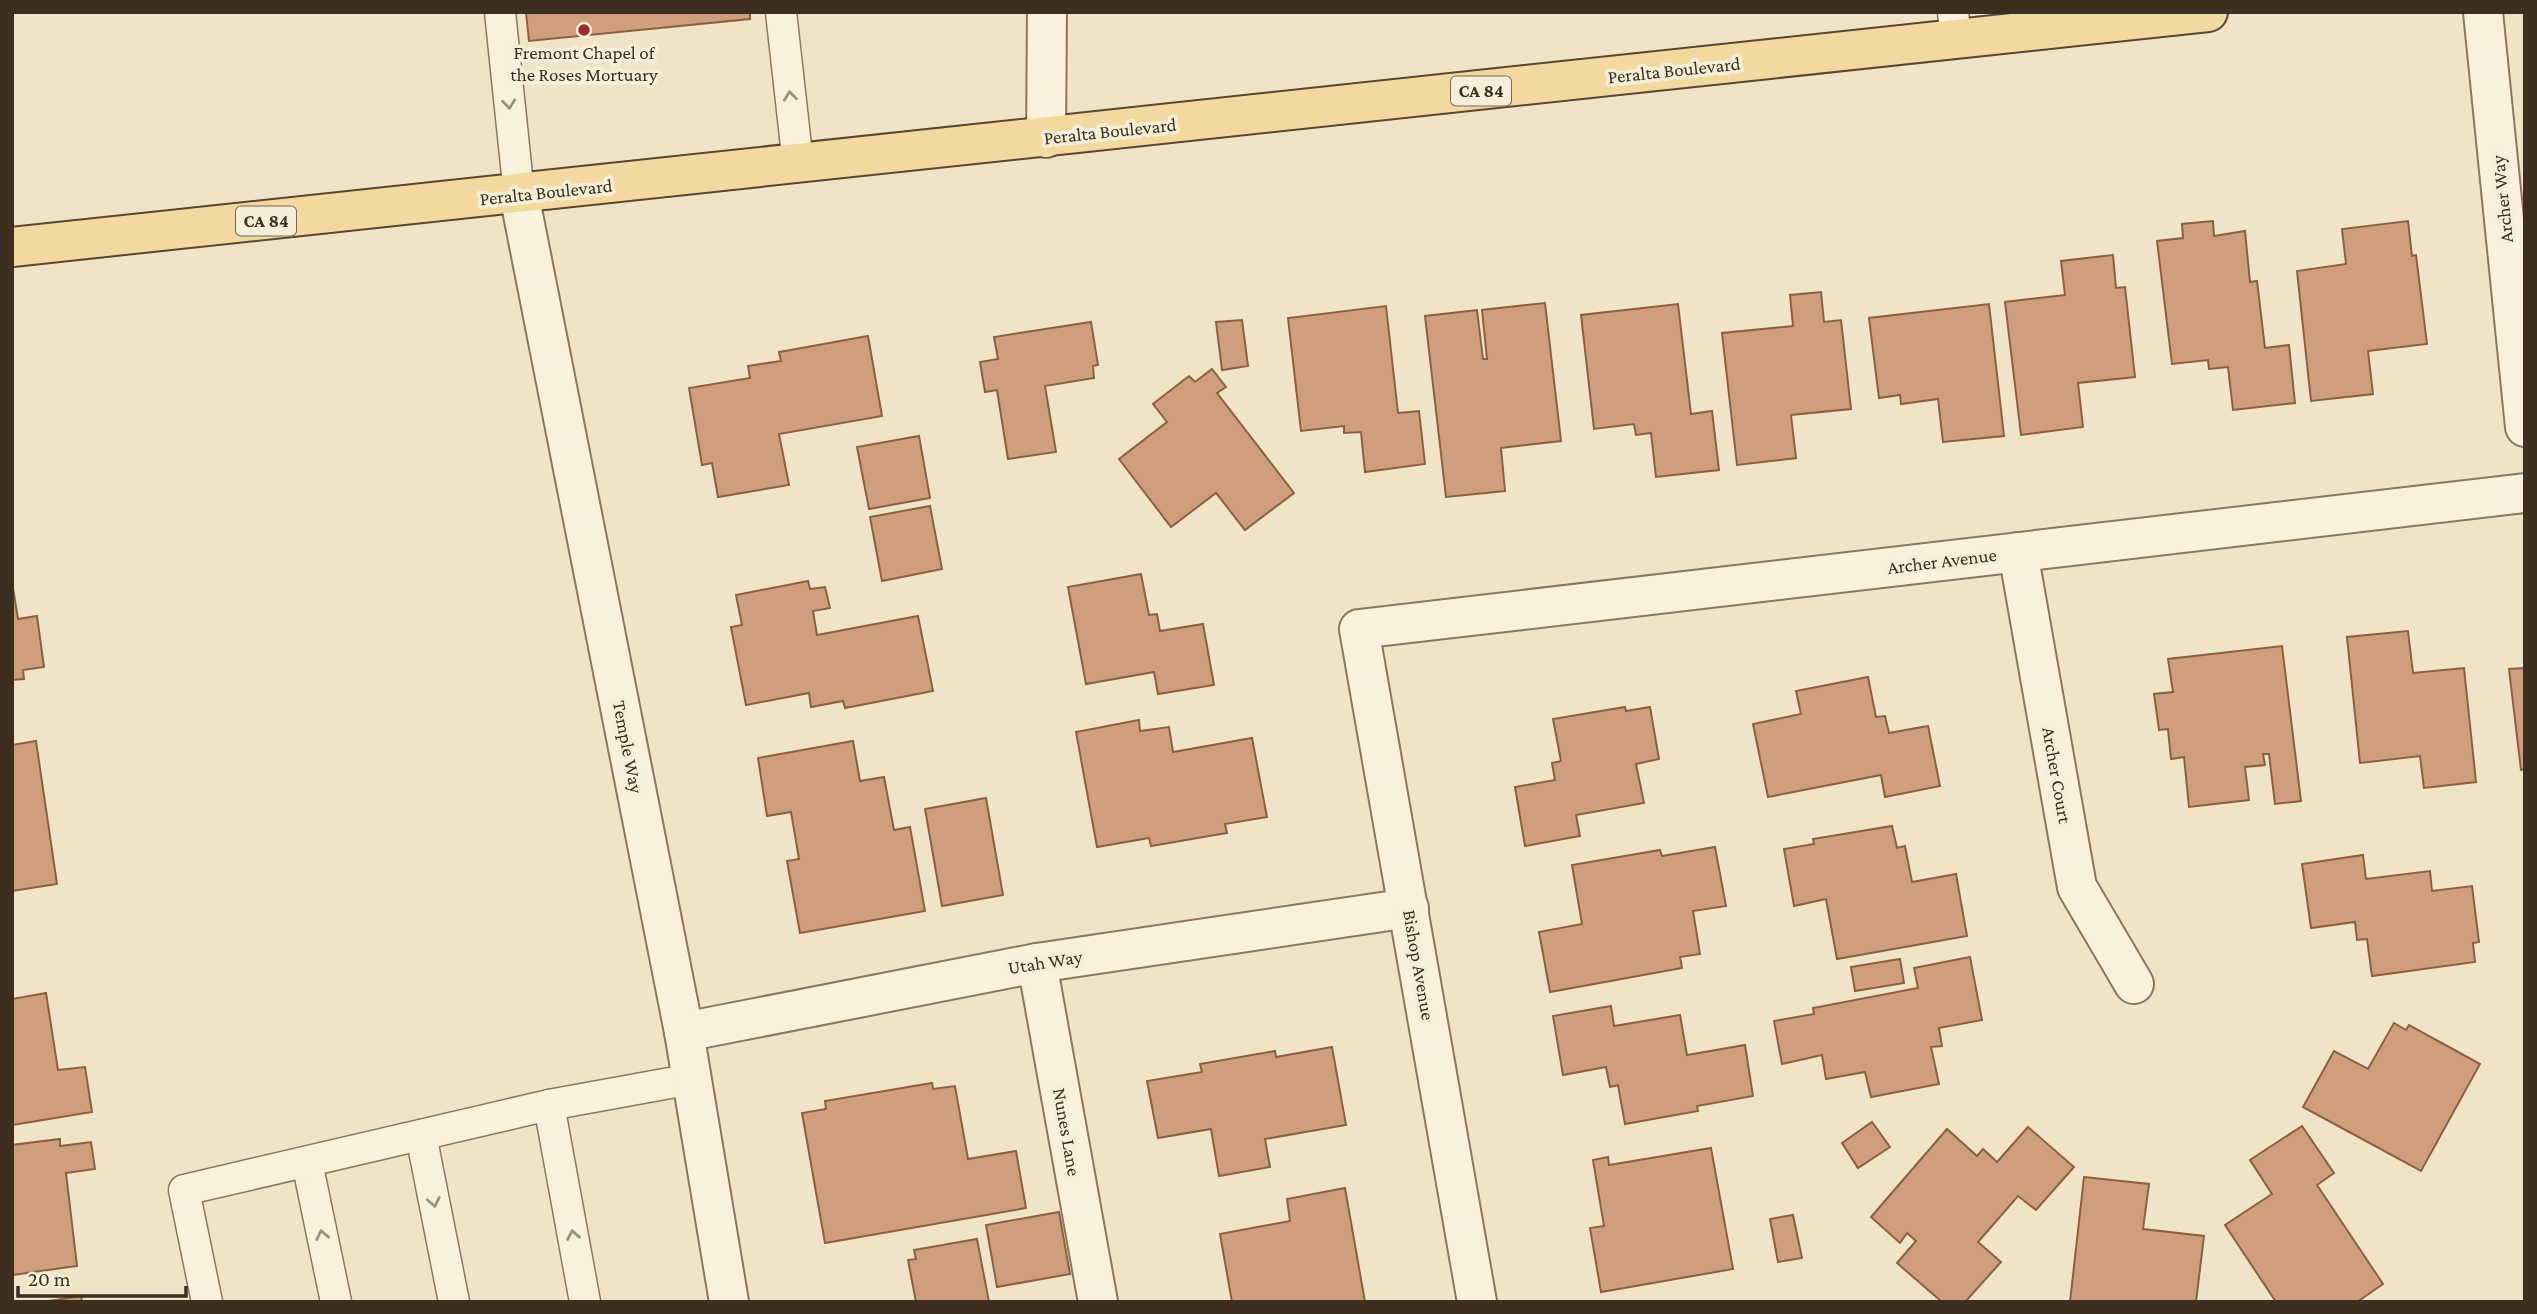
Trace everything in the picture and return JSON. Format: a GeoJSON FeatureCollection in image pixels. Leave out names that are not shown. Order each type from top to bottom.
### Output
{"type":"FeatureCollection","features":[{"type":"Feature","properties":{"kind":"main road","name":"Peralta Boulevard"},"geometry":{"type":"LineString","coordinates":[[12,247],[1046,138],[1955,26],[2208,12]]}},
{"type":"Feature","properties":{"kind":"street"},"geometry":{"type":"LineString","coordinates":[[1046,138],[1047,12]]}},
{"type":"Feature","properties":{"kind":"street","name":"Archer Way"},"geometry":{"type":"LineString","coordinates":[[2483,12],[2525,427]]}},
{"type":"Feature","properties":{"kind":"street","name":"Temple Way"},"geometry":{"type":"LineString","coordinates":[[519,194],[684,1031],[729,1302]]}},
{"type":"Feature","properties":{"kind":"street","name":"Archer Avenue"},"geometry":{"type":"LineString","coordinates":[[1359,629],[2525,493]]}},
{"type":"Feature","properties":{"kind":"street","name":"Archer Court"},"geometry":{"type":"LineString","coordinates":[[2018,552],[2077,887],[2134,984]]}},
{"type":"Feature","properties":{"kind":"street","name":"Bishop Avenue"},"geometry":{"type":"LineString","coordinates":[[1359,629],[1477,1302]]}},
{"type":"Feature","properties":{"kind":"street","name":"Utah Way"},"geometry":{"type":"LineString","coordinates":[[684,1031],[1037,963],[1409,908]]}},
{"type":"Feature","properties":{"kind":"street","name":"Nunes Lane"},"geometry":{"type":"LineString","coordinates":[[1037,963],[1098,1302]]}},
{"type":"Feature","properties":{"kind":"lane"},"geometry":{"type":"LineString","coordinates":[[500,12],[519,194]]}},
{"type":"Feature","properties":{"kind":"lane"},"geometry":{"type":"LineString","coordinates":[[781,12],[799,164]]}},
{"type":"Feature","properties":{"kind":"lane"},"geometry":{"type":"LineString","coordinates":[[207,1302],[184,1190],[549,1105],[692,1079]]}},
{"type":"Feature","properties":{"kind":"lane"},"geometry":{"type":"LineString","coordinates":[[549,1105],[585,1302]]}},
{"type":"Feature","properties":{"kind":"lane"},"geometry":{"type":"LineString","coordinates":[[421,1135],[454,1302]]}},
{"type":"Feature","properties":{"kind":"lane"},"geometry":{"type":"LineString","coordinates":[[307,1162],[336,1302]]}},
{"type":"Feature","properties":{"kind":"building","name":"Fremont Chapel of the Roses Mortuary"},"geometry":{"type":"Polygon","coordinates":[[[526,12],[750,12],[750,19],[529,41],[526,12]]]}},
{"type":"Feature","properties":{"kind":"building"},"geometry":{"type":"Polygon","coordinates":[[[2213,221],[2214,236],[2245,231],[2250,282],[2257,281],[2265,348],[2289,345],[2295,403],[2233,410],[2228,367],[2209,369],[2208,360],[2172,364],[2157,241],[2183,238],[2182,224],[2213,221]]]}},
{"type":"Feature","properties":{"kind":"building"},"geometry":{"type":"Polygon","coordinates":[[[2408,221],[2412,256],[2416,255],[2427,344],[2368,351],[2373,394],[2311,401],[2297,271],[2346,264],[2342,229],[2408,221]]]}},
{"type":"Feature","properties":{"kind":"building"},"geometry":{"type":"Polygon","coordinates":[[[2113,255],[2116,288],[2125,287],[2135,377],[2078,383],[2083,427],[2021,435],[2005,302],[2065,295],[2061,261],[2113,255]]]}},
{"type":"Feature","properties":{"kind":"building"},"geometry":{"type":"Polygon","coordinates":[[[1821,292],[1824,322],[1841,320],[1851,409],[1791,415],[1796,458],[1737,465],[1722,333],[1793,326],[1790,295],[1821,292]]]}},
{"type":"Feature","properties":{"kind":"building"},"geometry":{"type":"Polygon","coordinates":[[[1545,303],[1561,441],[1501,448],[1505,491],[1446,497],[1425,316],[1477,310],[1483,359],[1487,359],[1482,310],[1545,303]]]}},
{"type":"Feature","properties":{"kind":"building"},"geometry":{"type":"Polygon","coordinates":[[[1678,304],[1691,414],[1712,411],[1719,470],[1656,477],[1651,433],[1636,435],[1634,424],[1594,429],[1581,315],[1678,304]]]}},
{"type":"Feature","properties":{"kind":"building"},"geometry":{"type":"Polygon","coordinates":[[[1989,304],[2004,436],[1943,442],[1938,399],[1901,404],[1900,395],[1879,398],[1869,318],[1989,304]]]}},
{"type":"Feature","properties":{"kind":"building"},"geometry":{"type":"Polygon","coordinates":[[[1386,306],[1398,413],[1419,411],[1425,464],[1365,472],[1361,432],[1344,433],[1344,426],[1301,431],[1288,318],[1386,306]]]}},
{"type":"Feature","properties":{"kind":"building"},"geometry":{"type":"Polygon","coordinates":[[[1242,320],[1248,366],[1222,370],[1216,322],[1242,320]]]}},
{"type":"Feature","properties":{"kind":"building"},"geometry":{"type":"Polygon","coordinates":[[[1091,322],[1098,365],[1093,366],[1094,378],[1045,386],[1056,452],[1008,459],[997,390],[985,392],[980,362],[998,359],[994,337],[1091,322]]]}},
{"type":"Feature","properties":{"kind":"building"},"geometry":{"type":"Polygon","coordinates":[[[868,336],[882,416],[779,434],[789,485],[718,497],[712,463],[702,465],[689,388],[750,378],[748,366],[781,361],[779,352],[868,336]]]}},
{"type":"Feature","properties":{"kind":"building"},"geometry":{"type":"Polygon","coordinates":[[[1212,369],[1226,387],[1217,393],[1294,493],[1245,530],[1216,493],[1171,527],[1119,459],[1167,422],[1153,404],[1189,376],[1195,382],[1212,369]]]}},
{"type":"Feature","properties":{"kind":"building"},"geometry":{"type":"Polygon","coordinates":[[[919,436],[930,498],[869,509],[857,447],[919,436]]]}},
{"type":"Feature","properties":{"kind":"building"},"geometry":{"type":"Polygon","coordinates":[[[930,506],[942,569],[882,581],[870,517],[930,506]]]}},
{"type":"Feature","properties":{"kind":"building"},"geometry":{"type":"Polygon","coordinates":[[[1141,574],[1149,615],[1157,614],[1160,631],[1203,624],[1214,685],[1158,694],[1154,672],[1086,684],[1068,587],[1141,574]]]}},
{"type":"Feature","properties":{"kind":"building"},"geometry":{"type":"Polygon","coordinates":[[[808,581],[810,589],[825,587],[830,608],[813,611],[817,635],[918,616],[933,691],[845,708],[843,701],[811,707],[809,693],[746,705],[731,627],[742,625],[736,595],[808,581]]]}},
{"type":"Feature","properties":{"kind":"building"},"geometry":{"type":"Polygon","coordinates":[[[12,582],[18,619],[37,616],[44,667],[23,670],[24,679],[12,680],[12,582]]]}},
{"type":"Feature","properties":{"kind":"building"},"geometry":{"type":"Polygon","coordinates":[[[2408,631],[2413,673],[2464,668],[2476,782],[2424,788],[2420,756],[2360,763],[2347,637],[2408,631]]]}},
{"type":"Feature","properties":{"kind":"building"},"geometry":{"type":"Polygon","coordinates":[[[2282,646],[2301,801],[2275,804],[2269,754],[2263,754],[2265,765],[2245,767],[2249,800],[2189,807],[2184,757],[2171,759],[2168,729],[2159,730],[2154,694],[2173,692],[2168,659],[2282,646]]]}},
{"type":"Feature","properties":{"kind":"building"},"geometry":{"type":"Polygon","coordinates":[[[2525,668],[2525,769],[2521,770],[2509,669],[2525,668]]]}},
{"type":"Feature","properties":{"kind":"building"},"geometry":{"type":"Polygon","coordinates":[[[1868,677],[1876,717],[1885,716],[1889,733],[1928,726],[1940,786],[1885,797],[1881,775],[1768,797],[1753,724],[1801,714],[1796,691],[1868,677]]]}},
{"type":"Feature","properties":{"kind":"building"},"geometry":{"type":"Polygon","coordinates":[[[1625,707],[1626,711],[1650,707],[1659,759],[1636,764],[1644,803],[1576,815],[1580,836],[1525,846],[1515,787],[1555,780],[1552,763],[1561,761],[1553,719],[1625,707]]]}},
{"type":"Feature","properties":{"kind":"building"},"geometry":{"type":"Polygon","coordinates":[[[1139,720],[1140,731],[1169,727],[1173,752],[1252,738],[1267,817],[1225,824],[1227,833],[1151,846],[1149,838],[1097,847],[1076,732],[1139,720]]]}},
{"type":"Feature","properties":{"kind":"building"},"geometry":{"type":"Polygon","coordinates":[[[36,741],[57,884],[12,891],[12,745],[36,741]]]}},
{"type":"Feature","properties":{"kind":"building"},"geometry":{"type":"Polygon","coordinates":[[[853,741],[860,781],[884,777],[894,830],[910,827],[925,911],[800,933],[787,861],[799,859],[791,812],[767,816],[758,758],[853,741]]]}},
{"type":"Feature","properties":{"kind":"building"},"geometry":{"type":"Polygon","coordinates":[[[986,798],[1003,895],[942,906],[925,809],[986,798]]]}},
{"type":"Feature","properties":{"kind":"building"},"geometry":{"type":"Polygon","coordinates":[[[1892,826],[1897,848],[1905,846],[1912,882],[1956,874],[1967,936],[1837,959],[1826,899],[1794,906],[1784,849],[1814,844],[1813,839],[1892,826]]]}},
{"type":"Feature","properties":{"kind":"building"},"geometry":{"type":"Polygon","coordinates":[[[1715,847],[1726,906],[1693,911],[1700,954],[1680,957],[1682,968],[1550,992],[1539,932],[1582,924],[1572,865],[1660,850],[1662,856],[1715,847]]]}},
{"type":"Feature","properties":{"kind":"building"},"geometry":{"type":"Polygon","coordinates":[[[2363,855],[2366,879],[2430,871],[2432,891],[2472,886],[2479,942],[2473,943],[2475,962],[2372,976],[2367,939],[2357,940],[2355,922],[2311,928],[2302,864],[2363,855]]]}},
{"type":"Feature","properties":{"kind":"building"},"geometry":{"type":"Polygon","coordinates":[[[1970,957],[1982,1020],[1939,1028],[1942,1046],[1931,1047],[1939,1084],[1871,1097],[1865,1072],[1826,1079],[1822,1055],[1782,1064],[1774,1021],[1814,1014],[1813,1008],[1918,988],[1914,968],[1970,957]]]}},
{"type":"Feature","properties":{"kind":"building"},"geometry":{"type":"Polygon","coordinates":[[[1900,959],[1904,983],[1855,991],[1851,967],[1900,959]]]}},
{"type":"Feature","properties":{"kind":"building"},"geometry":{"type":"Polygon","coordinates":[[[46,993],[58,1070],[85,1067],[92,1112],[12,1125],[12,999],[46,993]]]}},
{"type":"Feature","properties":{"kind":"building"},"geometry":{"type":"Polygon","coordinates":[[[1611,1006],[1614,1026],[1680,1015],[1687,1055],[1745,1045],[1753,1096],[1697,1106],[1698,1111],[1625,1124],[1618,1085],[1610,1087],[1606,1067],[1563,1075],[1553,1016],[1611,1006]]]}},
{"type":"Feature","properties":{"kind":"building"},"geometry":{"type":"Polygon","coordinates":[[[2394,1023],[2406,1030],[2409,1025],[2480,1064],[2421,1171],[2303,1107],[2334,1051],[2368,1069],[2394,1023]]]}},
{"type":"Feature","properties":{"kind":"building"},"geometry":{"type":"Polygon","coordinates":[[[1332,1047],[1346,1125],[1265,1139],[1270,1167],[1219,1176],[1211,1129],[1158,1138],[1147,1081],[1202,1072],[1200,1064],[1275,1051],[1276,1057],[1332,1047]]]}},
{"type":"Feature","properties":{"kind":"building"},"geometry":{"type":"Polygon","coordinates":[[[932,1083],[933,1089],[955,1086],[968,1159],[1016,1151],[1026,1208],[825,1243],[802,1113],[826,1109],[825,1101],[932,1083]]]}},
{"type":"Feature","properties":{"kind":"building"},"geometry":{"type":"Polygon","coordinates":[[[1872,1122],[1890,1147],[1858,1168],[1842,1143],[1872,1122]]]}},
{"type":"Feature","properties":{"kind":"building"},"geometry":{"type":"Polygon","coordinates":[[[2302,1126],[2334,1173],[2317,1185],[2383,1284],[2357,1302],[2276,1302],[2225,1225],[2272,1194],[2250,1160],[2302,1126]]]}},
{"type":"Feature","properties":{"kind":"building"},"geometry":{"type":"Polygon","coordinates":[[[2028,1127],[2074,1167],[2036,1210],[2018,1196],[1978,1242],[2001,1262],[1965,1302],[1942,1302],[1897,1263],[1916,1241],[1907,1233],[1900,1243],[1871,1217],[1947,1129],[1977,1156],[1983,1149],[1997,1162],[2028,1127]]]}},
{"type":"Feature","properties":{"kind":"building"},"geometry":{"type":"Polygon","coordinates":[[[60,1139],[60,1146],[91,1142],[95,1169],[66,1173],[77,1266],[12,1275],[12,1145],[60,1139]]]}},
{"type":"Feature","properties":{"kind":"building"},"geometry":{"type":"Polygon","coordinates":[[[1711,1148],[1733,1269],[1601,1292],[1590,1228],[1604,1226],[1593,1160],[1608,1157],[1609,1165],[1711,1148]]]}},
{"type":"Feature","properties":{"kind":"building"},"geometry":{"type":"Polygon","coordinates":[[[2084,1177],[2149,1184],[2143,1229],[2204,1236],[2196,1302],[2070,1302],[2084,1177]]]}},
{"type":"Feature","properties":{"kind":"building"},"geometry":{"type":"Polygon","coordinates":[[[1345,1188],[1365,1302],[1232,1302],[1220,1234],[1290,1221],[1287,1199],[1345,1188]]]}},
{"type":"Feature","properties":{"kind":"building"},"geometry":{"type":"Polygon","coordinates":[[[1059,1212],[1070,1274],[997,1287],[986,1225],[1059,1212]]]}},
{"type":"Feature","properties":{"kind":"building"},"geometry":{"type":"Polygon","coordinates":[[[1793,1215],[1802,1258],[1778,1262],[1770,1219],[1793,1215]]]}},
{"type":"Feature","properties":{"kind":"building"},"geometry":{"type":"Polygon","coordinates":[[[977,1239],[989,1302],[916,1302],[908,1260],[916,1259],[914,1250],[977,1239]]]}},
{"type":"Feature","properties":{"kind":"building"},"geometry":{"type":"Polygon","coordinates":[[[81,1296],[82,1302],[43,1302],[81,1296]]]}},
{"type":"Feature","properties":{"kind":"place","name":"Fremont Chapel of the Roses Mortuary"},"geometry":{"type":"Point","coordinates":[584,30]}}]}
